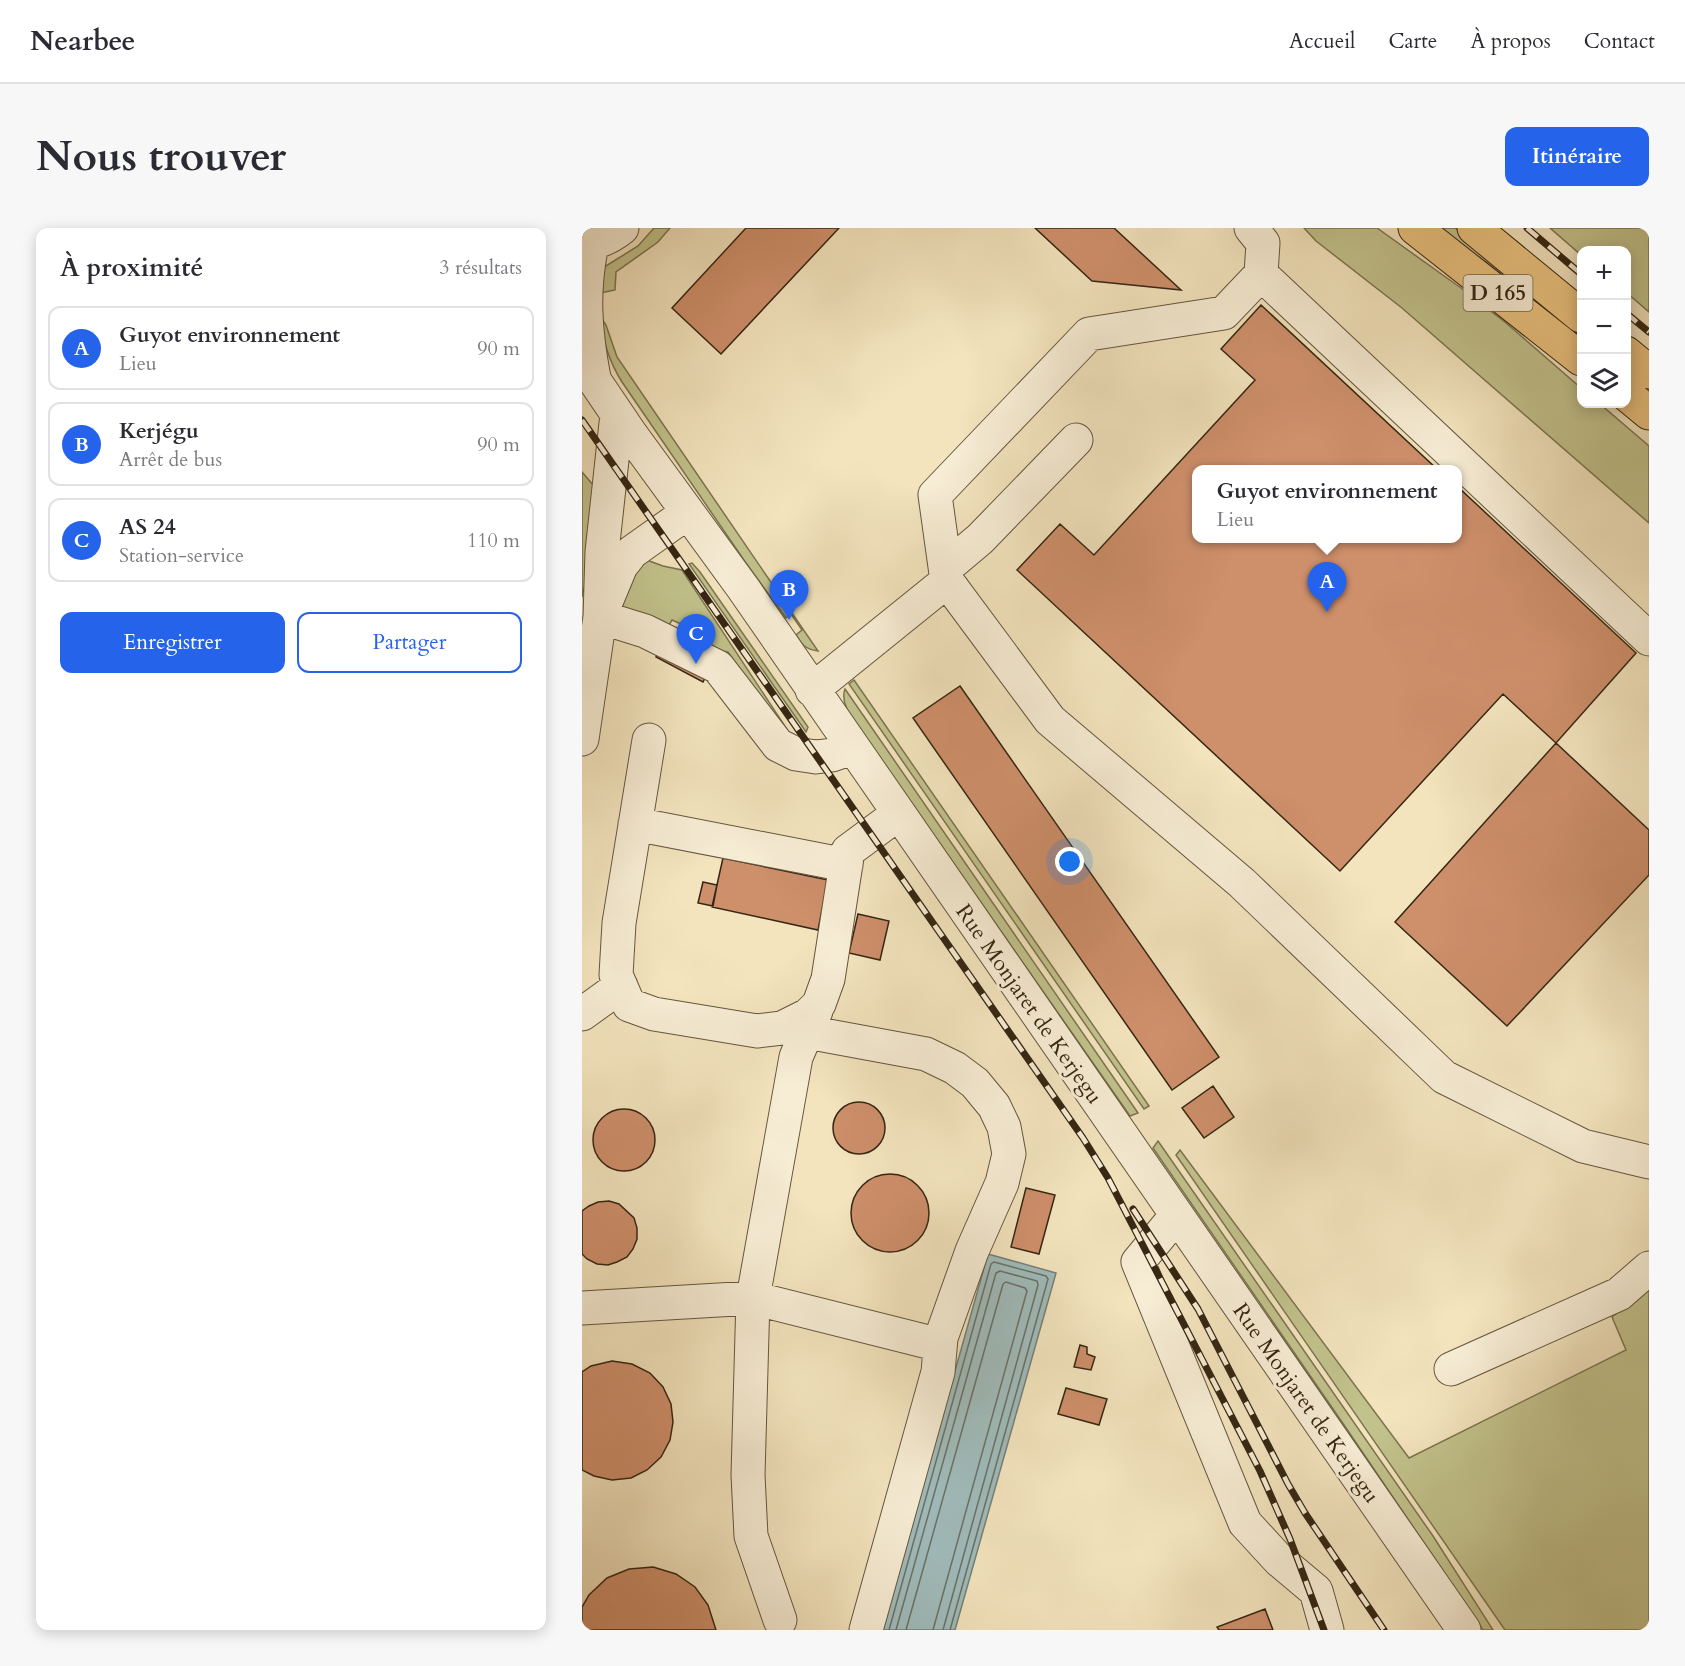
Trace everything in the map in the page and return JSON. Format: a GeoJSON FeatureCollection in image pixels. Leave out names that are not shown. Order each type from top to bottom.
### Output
{"type":"FeatureCollection","features":[{"type":"Feature","properties":{"kind":"highway","name":"D 165"},"geometry":{"type":"LineString","coordinates":[[1415,228],[1577,356]]}},
{"type":"Feature","properties":{"kind":"highway","name":"D 165"},"geometry":{"type":"LineString","coordinates":[[1474,228],[1577,313]]}},
{"type":"Feature","properties":{"kind":"highway"},"geometry":{"type":"LineString","coordinates":[[1627,354],[1649,372]]}},
{"type":"Feature","properties":{"kind":"highway"},"geometry":{"type":"LineString","coordinates":[[1631,398],[1649,413]]}},
{"type":"Feature","properties":{"kind":"street"},"geometry":{"type":"LineString","coordinates":[[587,245],[615,234],[622,228]]}},
{"type":"Feature","properties":{"kind":"street"},"geometry":{"type":"LineString","coordinates":[[1251,228],[1263,243],[1261,274],[1224,313],[1089,334],[935,495],[946,573],[1050,720],[1242,884],[1444,1077],[1583,1146],[1649,1162]]}},
{"type":"Feature","properties":{"kind":"street","name":"Rue Monjaret de Kerjegu"},"geometry":{"type":"LineString","coordinates":[[587,245],[583,282],[583,317],[588,370],[616,414],[742,588],[1464,1630]]}},
{"type":"Feature","properties":{"kind":"street"},"geometry":{"type":"LineString","coordinates":[[1261,274],[1649,639]]}},
{"type":"Feature","properties":{"kind":"street"},"geometry":{"type":"LineString","coordinates":[[582,739],[600,617],[602,552],[616,414]]}},
{"type":"Feature","properties":{"kind":"street"},"geometry":{"type":"LineString","coordinates":[[812,690],[946,573],[955,560],[980,539],[1076,440]]}},
{"type":"Feature","properties":{"kind":"street"},"geometry":{"type":"LineString","coordinates":[[600,617],[621,566],[659,531],[687,513]]}},
{"type":"Feature","properties":{"kind":"street"},"geometry":{"type":"LineString","coordinates":[[600,617],[645,631],[718,667],[778,745],[796,754],[816,757],[832,755],[852,748]]}},
{"type":"Feature","properties":{"kind":"street"},"geometry":{"type":"LineString","coordinates":[[649,740],[619,923],[616,975],[629,1005],[654,1014],[757,1031],[782,1028],[808,1015],[926,1054],[955,1068],[975,1083],[994,1106],[1004,1127],[1009,1154],[1002,1184],[972,1251],[940,1345],[938,1372],[866,1630]]}},
{"type":"Feature","properties":{"kind":"street"},"geometry":{"type":"LineString","coordinates":[[780,1620],[751,1536],[748,1475],[753,1298],[796,1057],[828,979],[848,851],[898,814]]}},
{"type":"Feature","properties":{"kind":"street"},"geometry":{"type":"LineString","coordinates":[[635,824],[846,865]]}},
{"type":"Feature","properties":{"kind":"street"},"geometry":{"type":"LineString","coordinates":[[582,1014],[621,986]]}},
{"type":"Feature","properties":{"kind":"street"},"geometry":{"type":"LineString","coordinates":[[1176,1216],[1137,1262],[1245,1523],[1279,1560],[1316,1591],[1327,1630]]}},
{"type":"Feature","properties":{"kind":"street"},"geometry":{"type":"LineString","coordinates":[[1451,1369],[1618,1294],[1649,1268]]}},
{"type":"Feature","properties":{"kind":"street"},"geometry":{"type":"LineString","coordinates":[[582,1308],[753,1298],[940,1345]]}},
{"type":"Feature","properties":{"kind":"green space"},"geometry":{"type":"Polygon","coordinates":[[[654,228],[670,228],[658,242],[616,272],[615,290],[600,293],[601,269],[638,246],[654,228]]]}},
{"type":"Feature","properties":{"kind":"green space"},"geometry":{"type":"Polygon","coordinates":[[[1304,228],[1377,228],[1506,323],[1577,385],[1577,408],[1605,408],[1649,446],[1649,523],[1402,308],[1316,241],[1304,228]]]}},
{"type":"Feature","properties":{"kind":"green space"},"geometry":{"type":"Polygon","coordinates":[[[1438,228],[1455,228],[1577,329],[1577,339],[1493,267],[1438,228]]]}},
{"type":"Feature","properties":{"kind":"green space"},"geometry":{"type":"Polygon","coordinates":[[[1550,228],[1649,228],[1649,312],[1631,296],[1631,246],[1577,246],[1577,252],[1550,228]]]}},
{"type":"Feature","properties":{"kind":"green space"},"geometry":{"type":"Polygon","coordinates":[[[598,313],[606,325],[617,357],[818,651],[807,648],[800,641],[796,635],[802,630],[791,614],[786,618],[746,563],[622,382],[607,349],[598,313]]]}},
{"type":"Feature","properties":{"kind":"green space"},"geometry":{"type":"Polygon","coordinates":[[[582,472],[594,486],[587,576],[582,597],[582,472]]]}},
{"type":"Feature","properties":{"kind":"green space"},"geometry":{"type":"Polygon","coordinates":[[[644,559],[682,570],[792,737],[774,718],[728,652],[702,648],[706,635],[672,620],[666,630],[623,611],[618,602],[644,559]]]}},
{"type":"Feature","properties":{"kind":"green space"},"geometry":{"type":"Polygon","coordinates":[[[692,563],[808,727],[806,732],[689,564],[692,563]]]}},
{"type":"Feature","properties":{"kind":"green space"},"geometry":{"type":"Polygon","coordinates":[[[854,680],[1149,1106],[1144,1109],[849,684],[854,680]]]}},
{"type":"Feature","properties":{"kind":"green space"},"geometry":{"type":"Polygon","coordinates":[[[845,689],[1138,1113],[1130,1116],[853,719],[844,701],[845,689]]]}},
{"type":"Feature","properties":{"kind":"green space"},"geometry":{"type":"Polygon","coordinates":[[[1158,1141],[1433,1536],[1493,1630],[1483,1630],[1153,1148],[1158,1141]]]}},
{"type":"Feature","properties":{"kind":"green space"},"geometry":{"type":"Polygon","coordinates":[[[1180,1150],[1409,1458],[1626,1350],[1612,1317],[1649,1288],[1649,1630],[1505,1630],[1176,1155],[1180,1150]]]}},
{"type":"Feature","properties":{"kind":"water"},"geometry":{"type":"Polygon","coordinates":[[[988,1254],[1056,1273],[955,1630],[882,1630],[988,1254]]]}},
{"type":"Feature","properties":{"kind":"building"},"geometry":{"type":"Polygon","coordinates":[[[746,228],[839,228],[721,354],[672,308],[746,228]]]}},
{"type":"Feature","properties":{"kind":"building"},"geometry":{"type":"Polygon","coordinates":[[[1035,228],[1114,228],[1181,290],[1092,281],[1035,228]]]}},
{"type":"Feature","properties":{"kind":"building"},"geometry":{"type":"Polygon","coordinates":[[[1261,305],[1433,465],[1192,465],[1192,543],[1462,543],[1462,491],[1636,653],[1556,743],[1503,694],[1340,871],[1017,570],[1060,524],[1094,555],[1255,380],[1221,349],[1261,305]]]}},
{"type":"Feature","properties":{"kind":"building"},"geometry":{"type":"Polygon","coordinates":[[[662,646],[709,670],[703,682],[656,657],[662,646]]]}},
{"type":"Feature","properties":{"kind":"building"},"geometry":{"type":"Polygon","coordinates":[[[960,686],[1219,1057],[1172,1090],[913,718],[960,686]]]}},
{"type":"Feature","properties":{"kind":"building"},"geometry":{"type":"Polygon","coordinates":[[[1556,743],[1649,830],[1649,875],[1507,1026],[1395,922],[1556,743]]]}},
{"type":"Feature","properties":{"kind":"building"},"geometry":{"type":"Polygon","coordinates":[[[723,858],[828,880],[818,930],[712,907],[723,858]]]}},
{"type":"Feature","properties":{"kind":"building"},"geometry":{"type":"Polygon","coordinates":[[[703,882],[717,885],[713,906],[698,903],[703,882]]]}},
{"type":"Feature","properties":{"kind":"building"},"geometry":{"type":"Polygon","coordinates":[[[858,914],[889,921],[880,960],[849,953],[858,914]]]}},
{"type":"Feature","properties":{"kind":"building"},"geometry":{"type":"Polygon","coordinates":[[[1213,1086],[1234,1117],[1204,1138],[1182,1108],[1213,1086]]]}},
{"type":"Feature","properties":{"kind":"building"},"geometry":{"type":"Polygon","coordinates":[[[859,1102],[869,1104],[877,1110],[883,1118],[885,1128],[883,1138],[877,1146],[869,1152],[859,1154],[849,1152],[841,1146],[835,1138],[833,1128],[835,1118],[841,1110],[849,1104],[859,1102]]]}},
{"type":"Feature","properties":{"kind":"building"},"geometry":{"type":"Polygon","coordinates":[[[618,1109],[630,1109],[646,1118],[653,1128],[655,1140],[653,1152],[646,1162],[630,1171],[618,1171],[607,1166],[598,1157],[593,1146],[593,1134],[598,1123],[607,1114],[618,1109]]]}},
{"type":"Feature","properties":{"kind":"building"},"geometry":{"type":"Polygon","coordinates":[[[890,1174],[905,1177],[918,1185],[926,1198],[929,1213],[926,1228],[918,1241],[905,1249],[890,1252],[875,1249],[862,1241],[854,1228],[851,1213],[854,1198],[862,1185],[875,1177],[890,1174]]]}},
{"type":"Feature","properties":{"kind":"building"},"geometry":{"type":"Polygon","coordinates":[[[1026,1188],[1055,1195],[1039,1254],[1011,1247],[1026,1188]]]}},
{"type":"Feature","properties":{"kind":"building"},"geometry":{"type":"Polygon","coordinates":[[[609,1201],[619,1204],[634,1218],[637,1239],[627,1257],[608,1265],[597,1264],[582,1254],[582,1211],[598,1202],[609,1201]]]}},
{"type":"Feature","properties":{"kind":"building"},"geometry":{"type":"Polygon","coordinates":[[[1080,1345],[1087,1347],[1087,1354],[1095,1357],[1091,1370],[1074,1367],[1080,1345]]]}},
{"type":"Feature","properties":{"kind":"building"},"geometry":{"type":"Polygon","coordinates":[[[612,1361],[632,1364],[650,1373],[663,1387],[671,1404],[673,1422],[670,1440],[661,1457],[647,1470],[631,1478],[612,1480],[594,1476],[582,1470],[582,1372],[591,1366],[612,1361]]]}},
{"type":"Feature","properties":{"kind":"building"},"geometry":{"type":"Polygon","coordinates":[[[1066,1388],[1107,1399],[1099,1425],[1058,1414],[1066,1388]]]}},
{"type":"Feature","properties":{"kind":"building"},"geometry":{"type":"Polygon","coordinates":[[[653,1567],[676,1574],[695,1587],[708,1605],[716,1630],[582,1630],[582,1607],[589,1595],[607,1578],[629,1569],[653,1567]]]}},
{"type":"Feature","properties":{"kind":"building"},"geometry":{"type":"Polygon","coordinates":[[[1265,1609],[1273,1630],[1219,1630],[1217,1627],[1265,1609]]]}},
{"type":"Feature","properties":{"kind":"railway"},"geometry":{"type":"LineString","coordinates":[[1527,228],[1577,271]]}},
{"type":"Feature","properties":{"kind":"railway"},"geometry":{"type":"LineString","coordinates":[[1631,317],[1649,332]]}},
{"type":"Feature","properties":{"kind":"railway"},"geometry":{"type":"LineString","coordinates":[[582,420],[1083,1138],[1108,1178],[1260,1471],[1290,1539],[1324,1630]]}},
{"type":"Feature","properties":{"kind":"railway"},"geometry":{"type":"LineString","coordinates":[[1133,1209],[1198,1309],[1305,1513],[1384,1630]]}},
{"type":"Feature","properties":{"kind":"place","name":"Guyot environnement"},"geometry":{"type":"Point","coordinates":[1327,612]}},
{"type":"Feature","properties":{"kind":"place","name":"Kerjégu"},"geometry":{"type":"Point","coordinates":[789,620]}},
{"type":"Feature","properties":{"kind":"place","name":"AS 24"},"geometry":{"type":"Point","coordinates":[696,664]}}]}
